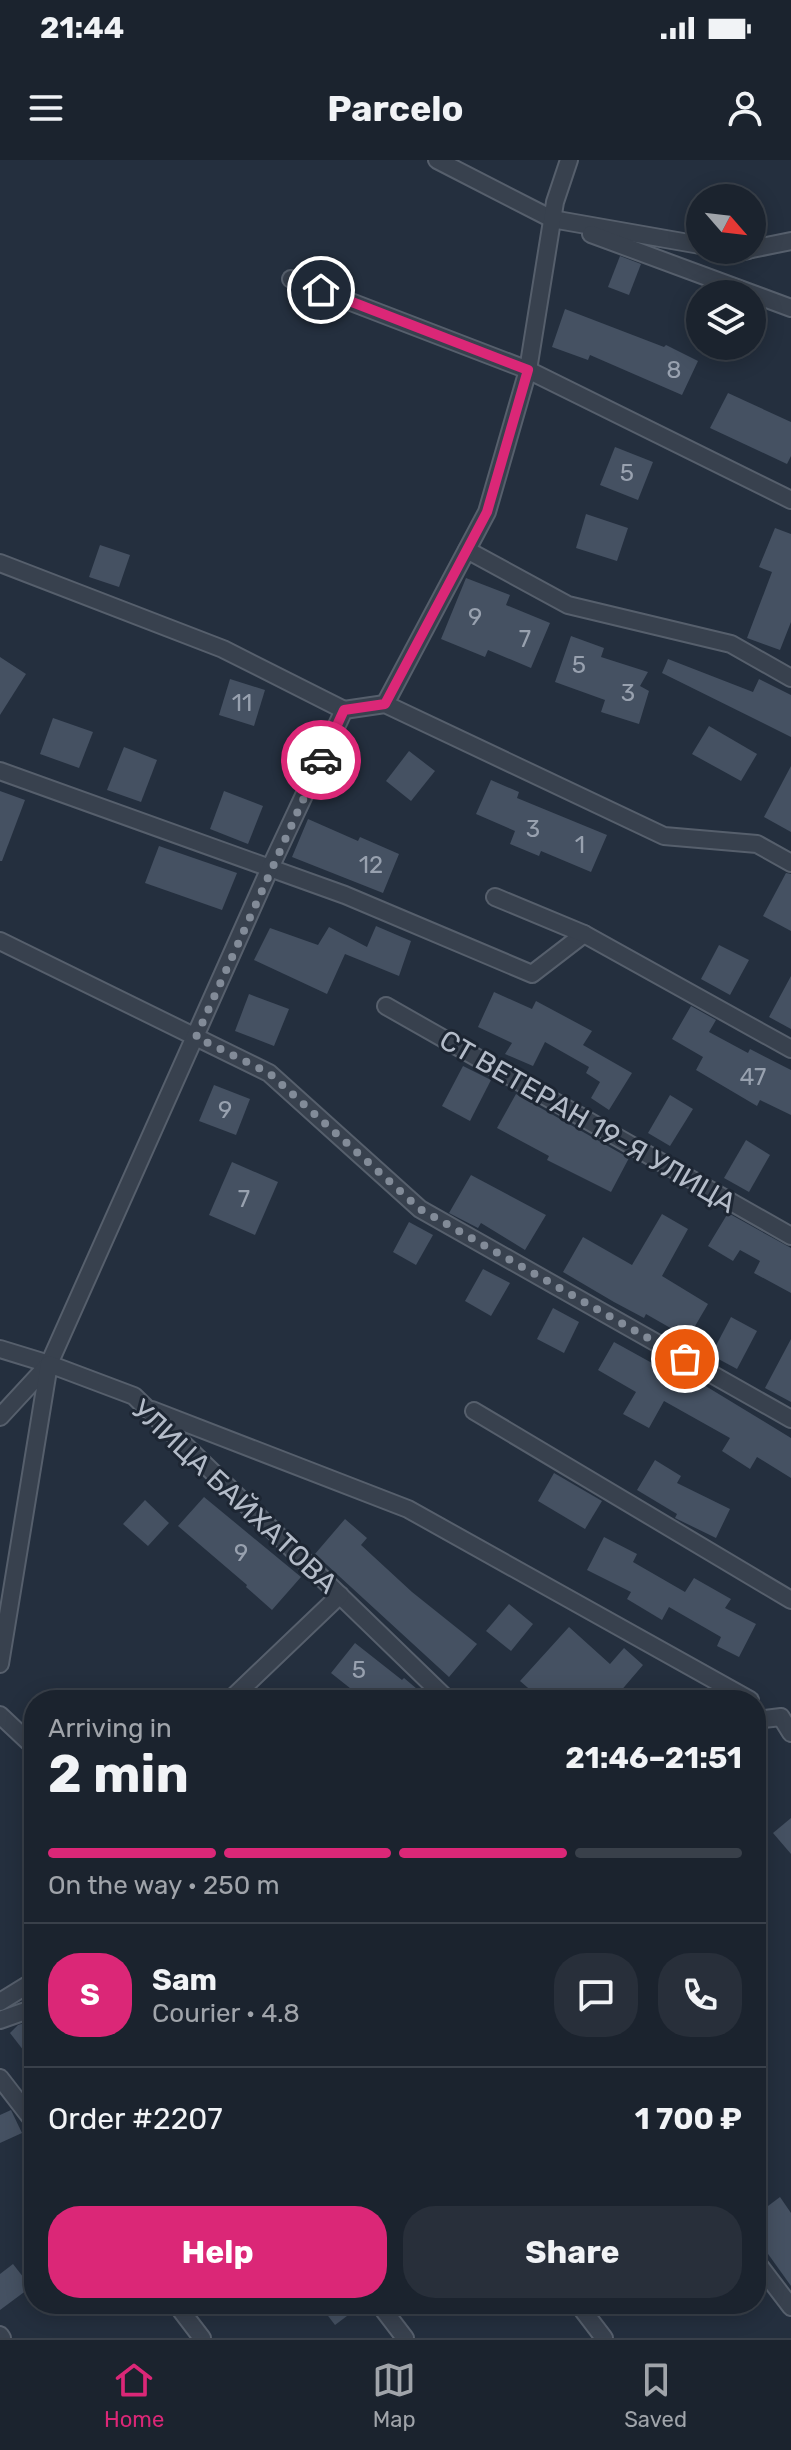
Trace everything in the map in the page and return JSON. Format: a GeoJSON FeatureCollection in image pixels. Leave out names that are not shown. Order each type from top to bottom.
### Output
{"type":"FeatureCollection","features":[{"type":"Feature","properties":{"kind":"street"},"geometry":{"type":"LineString","coordinates":[[437,160],[552,219],[791,308]]}},
{"type":"Feature","properties":{"kind":"street"},"geometry":{"type":"LineString","coordinates":[[385,704],[487,512],[528,370],[555,202],[569,160]]}},
{"type":"Feature","properties":{"kind":"street"},"geometry":{"type":"LineString","coordinates":[[552,219],[686,243]]}},
{"type":"Feature","properties":{"kind":"street"},"geometry":{"type":"LineString","coordinates":[[766,246],[791,241]]}},
{"type":"Feature","properties":{"kind":"street"},"geometry":{"type":"LineString","coordinates":[[291,279],[528,370],[785,497]]}},
{"type":"Feature","properties":{"kind":"street"},"geometry":{"type":"LineString","coordinates":[[467,550],[568,605],[731,644],[791,678]]}},
{"type":"Feature","properties":{"kind":"street"},"geometry":{"type":"LineString","coordinates":[[0,563],[223,649],[344,710],[385,704],[664,836],[757,844],[791,863]]}},
{"type":"Feature","properties":{"kind":"street"},"geometry":{"type":"LineString","coordinates":[[0,1664],[49,1364],[270,868],[344,710]]}},
{"type":"Feature","properties":{"kind":"street"},"geometry":{"type":"LineString","coordinates":[[0,771],[345,895],[532,974],[584,934]]}},
{"type":"Feature","properties":{"kind":"street"},"geometry":{"type":"LineString","coordinates":[[495,897],[584,934],[791,1049]]}},
{"type":"Feature","properties":{"kind":"street"},"geometry":{"type":"LineString","coordinates":[[0,941],[269,1073],[420,1209],[791,1419]]}},
{"type":"Feature","properties":{"kind":"street","name":"СТ ВЕТЕРАН 19-Я УЛИЦА"},"geometry":{"type":"LineString","coordinates":[[386,1006],[791,1236]]}},
{"type":"Feature","properties":{"kind":"street","name":"УЛИЦА БАЙХАТОВА"},"geometry":{"type":"LineString","coordinates":[[0,1349],[134,1396],[438,1690]]}},
{"type":"Feature","properties":{"kind":"street"},"geometry":{"type":"LineString","coordinates":[[0,1417],[49,1364]]}},
{"type":"Feature","properties":{"kind":"street"},"geometry":{"type":"LineString","coordinates":[[146,1408],[408,1509],[732,1690]]}},
{"type":"Feature","properties":{"kind":"street"},"geometry":{"type":"LineString","coordinates":[[474,1411],[791,1600]]}},
{"type":"Feature","properties":{"kind":"street"},"geometry":{"type":"LineString","coordinates":[[240,1690],[340,1595]]}},
{"type":"Feature","properties":{"kind":"street"},"geometry":{"type":"LineString","coordinates":[[766,1709],[786,1720],[791,1733]]}},
{"type":"Feature","properties":{"kind":"street"},"geometry":{"type":"LineString","coordinates":[[0,1715],[24,1738]]}},
{"type":"Feature","properties":{"kind":"street"},"geometry":{"type":"LineString","coordinates":[[0,2002],[24,1987]]}},
{"type":"Feature","properties":{"kind":"street"},"geometry":{"type":"LineString","coordinates":[[0,2020],[24,2012]]}},
{"type":"Feature","properties":{"kind":"street"},"geometry":{"type":"LineString","coordinates":[[0,2078],[24,2109]]}},
{"type":"Feature","properties":{"kind":"street"},"geometry":{"type":"LineString","coordinates":[[766,2274],[791,2307]]}},
{"type":"Feature","properties":{"kind":"street"},"geometry":{"type":"LineString","coordinates":[[184,2314],[202,2338]]}},
{"type":"Feature","properties":{"kind":"street"},"geometry":{"type":"LineString","coordinates":[[387,2314],[405,2338]]}},
{"type":"Feature","properties":{"kind":"street"},"geometry":{"type":"LineString","coordinates":[[586,2314],[604,2338]]}},
{"type":"Feature","properties":{"kind":"building"},"geometry":{"type":"Polygon","coordinates":[[[620,256],[641,264],[629,295],[608,287],[620,256]]]}},
{"type":"Feature","properties":{"kind":"building"},"geometry":{"type":"Polygon","coordinates":[[[565,309],[664,347],[666,345],[686,355],[686,360],[698,361],[682,395],[590,355],[588,360],[552,347],[565,309]]]}},
{"type":"Feature","properties":{"kind":"building"},"geometry":{"type":"Polygon","coordinates":[[[728,393],[791,422],[791,456],[787,464],[710,428],[728,393]]]}},
{"type":"Feature","properties":{"kind":"building"},"geometry":{"type":"Polygon","coordinates":[[[615,447],[653,462],[638,500],[600,485],[615,447]]]}},
{"type":"Feature","properties":{"kind":"building"},"geometry":{"type":"Polygon","coordinates":[[[586,514],[628,528],[617,561],[576,548],[586,514]]]}},
{"type":"Feature","properties":{"kind":"building"},"geometry":{"type":"Polygon","coordinates":[[[775,528],[791,534],[791,622],[780,650],[747,638],[772,572],[759,567],[775,528]]]}},
{"type":"Feature","properties":{"kind":"building"},"geometry":{"type":"Polygon","coordinates":[[[100,545],[130,555],[119,587],[89,577],[100,545]]]}},
{"type":"Feature","properties":{"kind":"building"},"geometry":{"type":"Polygon","coordinates":[[[466,578],[510,595],[506,605],[550,623],[531,668],[488,650],[485,657],[441,639],[466,578]]]}},
{"type":"Feature","properties":{"kind":"building"},"geometry":{"type":"Polygon","coordinates":[[[571,636],[604,648],[601,657],[648,672],[640,686],[649,691],[639,724],[601,712],[605,700],[555,682],[571,636]]]}},
{"type":"Feature","properties":{"kind":"building"},"geometry":{"type":"Polygon","coordinates":[[[0,657],[26,674],[0,715],[0,657]]]}},
{"type":"Feature","properties":{"kind":"building"},"geometry":{"type":"Polygon","coordinates":[[[668,659],[753,692],[759,679],[791,695],[791,737],[662,673],[668,659]]]}},
{"type":"Feature","properties":{"kind":"building"},"geometry":{"type":"Polygon","coordinates":[[[230,679],[265,690],[254,726],[219,715],[230,679]]]}},
{"type":"Feature","properties":{"kind":"building"},"geometry":{"type":"Polygon","coordinates":[[[53,718],[93,732],[79,768],[40,754],[53,718]]]}},
{"type":"Feature","properties":{"kind":"building"},"geometry":{"type":"Polygon","coordinates":[[[709,726],[757,754],[741,781],[692,754],[709,726]]]}},
{"type":"Feature","properties":{"kind":"building"},"geometry":{"type":"Polygon","coordinates":[[[124,747],[157,760],[141,802],[107,790],[124,747]]]}},
{"type":"Feature","properties":{"kind":"building"},"geometry":{"type":"Polygon","coordinates":[[[409,751],[435,771],[411,801],[386,781],[409,751]]]}},
{"type":"Feature","properties":{"kind":"building"},"geometry":{"type":"Polygon","coordinates":[[[791,766],[791,832],[764,817],[791,766]]]}},
{"type":"Feature","properties":{"kind":"building"},"geometry":{"type":"Polygon","coordinates":[[[491,780],[519,792],[517,798],[607,835],[591,872],[541,851],[539,856],[510,844],[515,831],[476,814],[491,780]]]}},
{"type":"Feature","properties":{"kind":"building"},"geometry":{"type":"Polygon","coordinates":[[[0,791],[25,800],[2,861],[0,861],[0,791]]]}},
{"type":"Feature","properties":{"kind":"building"},"geometry":{"type":"Polygon","coordinates":[[[224,791],[263,806],[248,844],[210,829],[224,791]]]}},
{"type":"Feature","properties":{"kind":"building"},"geometry":{"type":"Polygon","coordinates":[[[308,819],[358,841],[360,837],[399,854],[383,893],[292,857],[308,819]]]}},
{"type":"Feature","properties":{"kind":"building"},"geometry":{"type":"Polygon","coordinates":[[[159,846],[237,873],[222,910],[145,883],[159,846]]]}},
{"type":"Feature","properties":{"kind":"building"},"geometry":{"type":"Polygon","coordinates":[[[786,873],[791,874],[791,931],[763,916],[786,873]]]}},
{"type":"Feature","properties":{"kind":"building"},"geometry":{"type":"Polygon","coordinates":[[[376,926],[411,941],[399,976],[345,954],[327,994],[254,960],[270,928],[318,945],[329,927],[367,947],[376,926]]]}},
{"type":"Feature","properties":{"kind":"building"},"geometry":{"type":"Polygon","coordinates":[[[719,945],[749,960],[730,995],[701,979],[719,945]]]}},
{"type":"Feature","properties":{"kind":"building"},"geometry":{"type":"Polygon","coordinates":[[[791,976],[791,1029],[769,1017],[791,976]]]}},
{"type":"Feature","properties":{"kind":"building"},"geometry":{"type":"Polygon","coordinates":[[[494,992],[532,1009],[536,1001],[592,1031],[583,1045],[632,1073],[609,1110],[591,1098],[600,1082],[586,1073],[589,1067],[545,1042],[533,1066],[505,1054],[512,1043],[478,1027],[494,992]]]}},
{"type":"Feature","properties":{"kind":"building"},"geometry":{"type":"Polygon","coordinates":[[[249,994],[289,1009],[274,1046],[235,1031],[249,994]]]}},
{"type":"Feature","properties":{"kind":"building"},"geometry":{"type":"Polygon","coordinates":[[[691,1006],[716,1020],[709,1032],[748,1053],[750,1049],[791,1070],[791,1115],[760,1100],[757,1106],[696,1070],[703,1057],[672,1039],[691,1006]]]}},
{"type":"Feature","properties":{"kind":"building"},"geometry":{"type":"Polygon","coordinates":[[[463,1066],[491,1080],[470,1121],[442,1106],[463,1066]]]}},
{"type":"Feature","properties":{"kind":"building"},"geometry":{"type":"Polygon","coordinates":[[[214,1085],[250,1099],[236,1135],[199,1121],[214,1085]]]}},
{"type":"Feature","properties":{"kind":"building"},"geometry":{"type":"Polygon","coordinates":[[[516,1094],[629,1158],[611,1192],[547,1160],[549,1156],[497,1128],[516,1094]]]}},
{"type":"Feature","properties":{"kind":"building"},"geometry":{"type":"Polygon","coordinates":[[[670,1095],[693,1109],[670,1146],[648,1133],[670,1095]]]}},
{"type":"Feature","properties":{"kind":"building"},"geometry":{"type":"Polygon","coordinates":[[[746,1140],[770,1155],[749,1192],[724,1178],[746,1140]]]}},
{"type":"Feature","properties":{"kind":"building"},"geometry":{"type":"Polygon","coordinates":[[[232,1162],[278,1182],[255,1235],[209,1215],[232,1162]]]}},
{"type":"Feature","properties":{"kind":"building"},"geometry":{"type":"Polygon","coordinates":[[[471,1175],[546,1215],[525,1250],[481,1223],[478,1228],[449,1213],[471,1175]]]}},
{"type":"Feature","properties":{"kind":"building"},"geometry":{"type":"Polygon","coordinates":[[[728,1213],[791,1248],[791,1293],[754,1273],[760,1261],[740,1250],[733,1261],[708,1246],[728,1213]]]}},
{"type":"Feature","properties":{"kind":"building"},"geometry":{"type":"Polygon","coordinates":[[[662,1214],[688,1229],[662,1276],[708,1304],[688,1338],[646,1314],[644,1318],[563,1272],[583,1237],[632,1265],[662,1214]]]}},
{"type":"Feature","properties":{"kind":"building"},"geometry":{"type":"Polygon","coordinates":[[[409,1222],[433,1235],[416,1265],[393,1252],[409,1222]]]}},
{"type":"Feature","properties":{"kind":"building"},"geometry":{"type":"Polygon","coordinates":[[[483,1269],[510,1283],[491,1316],[465,1301],[483,1269]]]}},
{"type":"Feature","properties":{"kind":"building"},"geometry":{"type":"Polygon","coordinates":[[[553,1308],[579,1322],[564,1353],[537,1339],[553,1308]]]}},
{"type":"Feature","properties":{"kind":"building"},"geometry":{"type":"Polygon","coordinates":[[[731,1317],[757,1331],[737,1369],[711,1355],[731,1317]]]}},
{"type":"Feature","properties":{"kind":"building"},"geometry":{"type":"Polygon","coordinates":[[[791,1339],[791,1402],[765,1388],[791,1339]]]}},
{"type":"Feature","properties":{"kind":"building"},"geometry":{"type":"Polygon","coordinates":[[[614,1342],[652,1363],[654,1359],[699,1382],[791,1438],[791,1478],[757,1457],[750,1469],[722,1451],[730,1438],[664,1401],[649,1428],[623,1414],[636,1392],[598,1370],[614,1342]]]}},
{"type":"Feature","properties":{"kind":"building"},"geometry":{"type":"Polygon","coordinates":[[[655,1460],[681,1476],[677,1483],[730,1509],[716,1538],[675,1518],[677,1514],[637,1490],[655,1460]]]}},
{"type":"Feature","properties":{"kind":"building"},"geometry":{"type":"Polygon","coordinates":[[[554,1473],[602,1501],[585,1529],[538,1501],[554,1473]]]}},
{"type":"Feature","properties":{"kind":"building"},"geometry":{"type":"Polygon","coordinates":[[[204,1497],[301,1577],[272,1610],[178,1526],[204,1497]]]}},
{"type":"Feature","properties":{"kind":"building"},"geometry":{"type":"Polygon","coordinates":[[[145,1500],[169,1523],[148,1546],[123,1524],[145,1500]]]}},
{"type":"Feature","properties":{"kind":"building"},"geometry":{"type":"Polygon","coordinates":[[[345,1519],[367,1538],[361,1545],[412,1592],[477,1644],[449,1677],[315,1554],[345,1519]]]}},
{"type":"Feature","properties":{"kind":"building"},"geometry":{"type":"Polygon","coordinates":[[[604,1537],[637,1554],[633,1562],[685,1592],[694,1578],[731,1599],[725,1608],[756,1624],[739,1657],[717,1646],[721,1637],[669,1607],[662,1620],[627,1599],[631,1592],[587,1570],[604,1537]]]}},
{"type":"Feature","properties":{"kind":"building"},"geometry":{"type":"Polygon","coordinates":[[[509,1604],[533,1624],[511,1651],[486,1631],[509,1604]]]}},
{"type":"Feature","properties":{"kind":"building"},"geometry":{"type":"Polygon","coordinates":[[[569,1627],[610,1664],[624,1648],[643,1665],[622,1690],[530,1690],[520,1681],[569,1627]]]}},
{"type":"Feature","properties":{"kind":"building"},"geometry":{"type":"Polygon","coordinates":[[[355,1643],[418,1690],[352,1690],[331,1673],[355,1643]]]}},
{"type":"Feature","properties":{"kind":"building"},"geometry":{"type":"Polygon","coordinates":[[[791,1818],[791,1854],[773,1833],[791,1818]]]}},
{"type":"Feature","properties":{"kind":"building"},"geometry":{"type":"Polygon","coordinates":[[[24,2023],[24,2051],[10,2033],[24,2023]]]}},
{"type":"Feature","properties":{"kind":"building"},"geometry":{"type":"Polygon","coordinates":[[[11,2110],[22,2133],[0,2143],[0,2115],[11,2110]]]}},
{"type":"Feature","properties":{"kind":"building"},"geometry":{"type":"Polygon","coordinates":[[[780,2197],[791,2213],[791,2286],[766,2251],[766,2208],[780,2197]]]}},
{"type":"Feature","properties":{"kind":"building"},"geometry":{"type":"Polygon","coordinates":[[[13,2264],[24,2278],[24,2292],[0,2310],[0,2274],[13,2264]]]}},
{"type":"Feature","properties":{"kind":"building"},"geometry":{"type":"Polygon","coordinates":[[[327,2314],[350,2314],[335,2325],[327,2314]]]}},
{"type":"Feature","properties":{"kind":"way so far"},"geometry":{"type":"LineString","coordinates":[[321,760],[196,1037],[269,1073],[420,1209],[685,1359]]}},
{"type":"Feature","properties":{"kind":"route"},"geometry":{"type":"LineString","coordinates":[[321,290],[528,370],[487,512],[385,704],[344,710],[321,760]]}}]}
